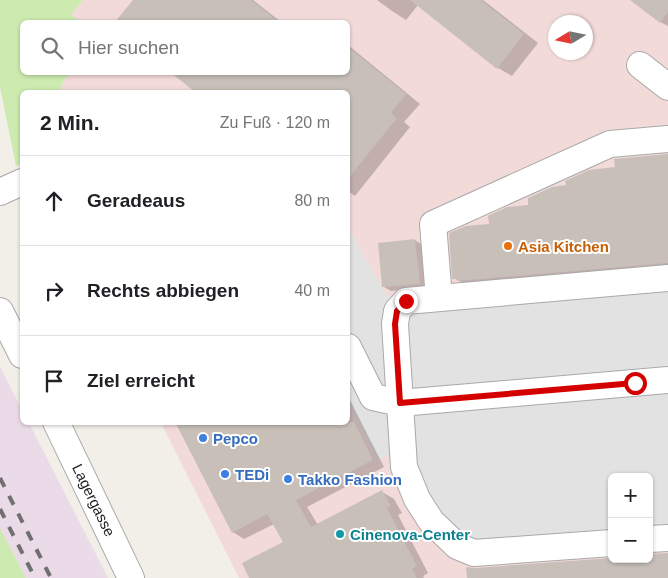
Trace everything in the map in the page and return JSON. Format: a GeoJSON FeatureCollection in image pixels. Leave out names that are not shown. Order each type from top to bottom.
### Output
{"type":"FeatureCollection","features":[{"type":"Feature","properties":{"kind":"street"},"geometry":{"type":"LineString","coordinates":[[640,65],[668,87]]}},
{"type":"Feature","properties":{"kind":"street"},"geometry":{"type":"LineString","coordinates":[[439,298],[433,224],[610,144],[668,139]]}},
{"type":"Feature","properties":{"kind":"street"},"geometry":{"type":"LineString","coordinates":[[0,192],[20,183]]}},
{"type":"Feature","properties":{"kind":"street"},"geometry":{"type":"LineString","coordinates":[[608,542],[474,553],[457,546],[431,521],[417,499],[404,467],[395,324],[397,311],[406,301],[668,278]]}},
{"type":"Feature","properties":{"kind":"street"},"geometry":{"type":"LineString","coordinates":[[0,311],[20,351]]}},
{"type":"Feature","properties":{"kind":"street"},"geometry":{"type":"LineString","coordinates":[[350,351],[373,397],[400,403],[668,380]]}},
{"type":"Feature","properties":{"kind":"street","name":"Lagergasse"},"geometry":{"type":"LineString","coordinates":[[57,425],[132,578]]}},
{"type":"Feature","properties":{"kind":"street"},"geometry":{"type":"LineString","coordinates":[[653,540],[668,538]]}},
{"type":"Feature","properties":{"kind":"shaded area"},"geometry":{"type":"Polygon","coordinates":[[[83,0],[668,0],[668,578],[239,578],[162,425],[350,425],[350,90],[61,90],[63,81],[68,75],[350,75],[350,20],[79,20],[71,15],[83,0]]]}},
{"type":"Feature","properties":{"kind":"shaded area"},"geometry":{"type":"Polygon","coordinates":[[[350,231],[387,296],[668,269],[668,547],[653,549],[653,473],[608,473],[608,552],[475,565],[424,527],[388,455],[378,460],[350,405],[350,231]]]}},
{"type":"Feature","properties":{"kind":"shaded area"},"geometry":{"type":"Polygon","coordinates":[[[0,366],[20,406],[20,425],[30,425],[108,578],[26,578],[0,528],[0,366]]]}},
{"type":"Feature","properties":{"kind":"green space"},"geometry":{"type":"Polygon","coordinates":[[[0,0],[83,0],[71,15],[79,20],[20,20],[20,75],[68,75],[63,81],[61,90],[20,90],[20,165],[16,166],[0,87],[0,0]]]}},
{"type":"Feature","properties":{"kind":"green space"},"geometry":{"type":"Polygon","coordinates":[[[0,528],[26,578],[0,578],[0,528]]]}},
{"type":"Feature","properties":{"kind":"building"},"geometry":{"type":"Polygon","coordinates":[[[133,0],[251,0],[276,20],[117,20],[133,0]]]}},
{"type":"Feature","properties":{"kind":"building"},"geometry":{"type":"Polygon","coordinates":[[[410,0],[481,0],[524,34],[497,69],[410,0]]]}},
{"type":"Feature","properties":{"kind":"building"},"geometry":{"type":"Polygon","coordinates":[[[630,0],[668,0],[668,12],[660,23],[630,0]]]}},
{"type":"Feature","properties":{"kind":"building"},"geometry":{"type":"Polygon","coordinates":[[[350,49],[406,94],[391,113],[397,118],[350,177],[350,90],[192,90],[174,75],[350,75],[350,49]]]}},
{"type":"Feature","properties":{"kind":"building"},"geometry":{"type":"Polygon","coordinates":[[[668,154],[668,263],[457,281],[457,278],[452,279],[449,233],[466,226],[489,224],[488,216],[507,207],[528,205],[528,198],[552,187],[566,185],[565,181],[589,170],[615,167],[614,159],[668,154]]]}},
{"type":"Feature","properties":{"kind":"building"},"geometry":{"type":"Polygon","coordinates":[[[415,239],[420,284],[382,287],[378,243],[415,239]]]}},
{"type":"Feature","properties":{"kind":"building"},"geometry":{"type":"Polygon","coordinates":[[[350,422],[354,422],[373,460],[296,500],[311,527],[382,490],[391,506],[387,508],[417,566],[412,569],[417,578],[249,578],[242,563],[283,542],[267,514],[232,533],[177,425],[350,425],[350,422]]]}},
{"type":"Feature","properties":{"kind":"building","name":"Cinenova-Center"},"geometry":{"type":"Polygon","coordinates":[[[668,553],[668,578],[467,578],[466,567],[475,568],[608,558],[608,563],[653,563],[653,554],[668,553]]]}},
{"type":"Feature","properties":{"kind":"railway"},"geometry":{"type":"LineString","coordinates":[[0,478],[51,578]]}},
{"type":"Feature","properties":{"kind":"railway"},"geometry":{"type":"LineString","coordinates":[[0,509],[35,578]]}},
{"type":"Feature","properties":{"kind":"place","name":"Asia Kitchen"},"geometry":{"type":"Point","coordinates":[508,246]}},
{"type":"Feature","properties":{"kind":"place","name":"Pepco"},"geometry":{"type":"Point","coordinates":[203,438]}},
{"type":"Feature","properties":{"kind":"place","name":"TEDi"},"geometry":{"type":"Point","coordinates":[225,474]}},
{"type":"Feature","properties":{"kind":"place","name":"Takko Fashion"},"geometry":{"type":"Point","coordinates":[288,479]}},
{"type":"Feature","properties":{"kind":"place","name":"Cinenova-Center"},"geometry":{"type":"Point","coordinates":[340,534]}},
{"type":"Feature","properties":{"kind":"route"},"geometry":{"type":"LineString","coordinates":[[406,301],[397,311],[395,324],[400,403],[635,383]]}}]}
